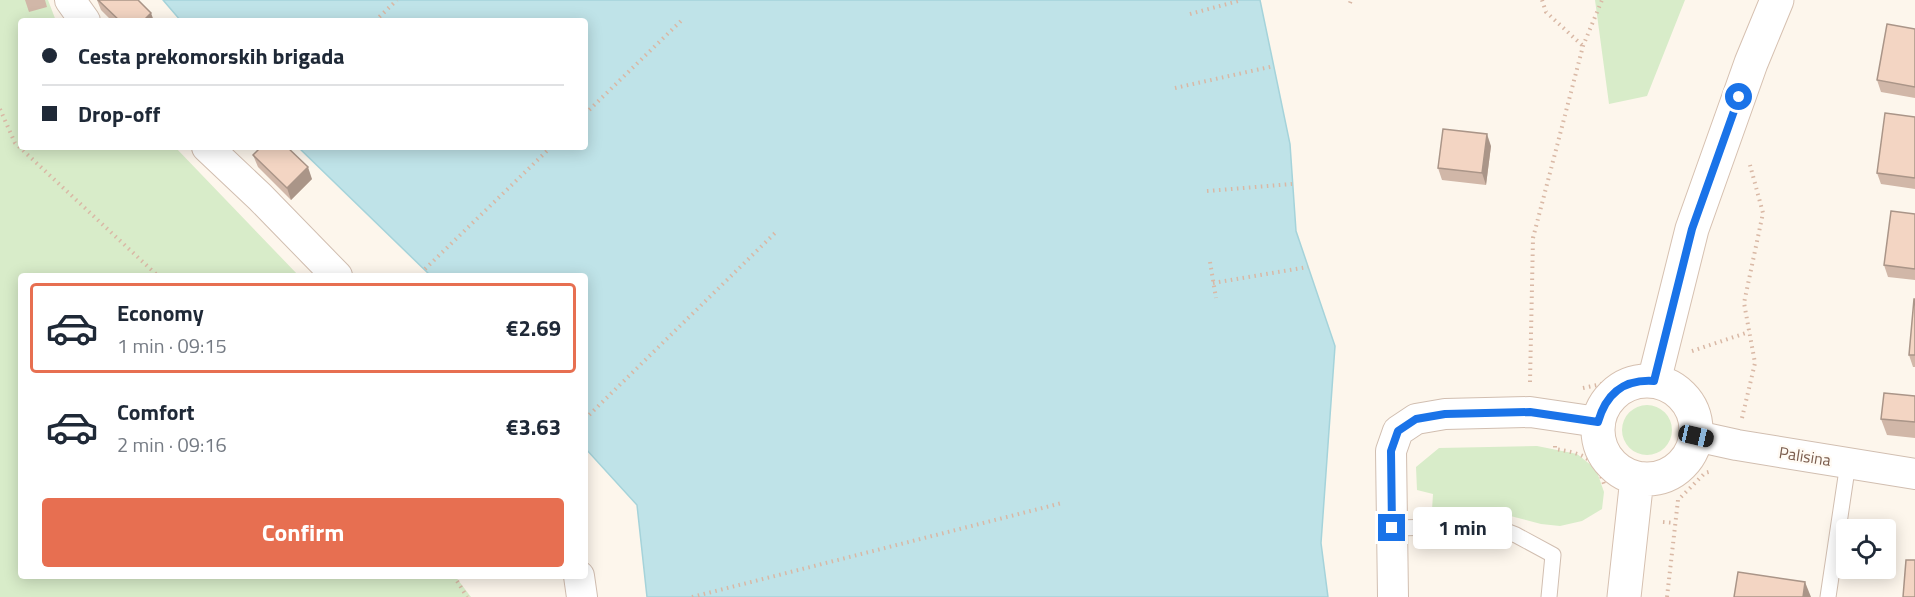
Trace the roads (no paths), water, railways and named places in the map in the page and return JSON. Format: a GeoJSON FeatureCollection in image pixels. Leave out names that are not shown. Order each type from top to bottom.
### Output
{"type":"FeatureCollection","features":[{"type":"Feature","properties":{"kind":"main road"},"geometry":{"type":"LineString","coordinates":[[1640,374],[1673,387],[1687,400],[1695,417],[1696,436],[1690,454],[1680,467],[1664,477],[1655,479],[1637,478],[1620,471],[1607,458],[1599,441],[1598,422],[1605,404],[1618,390],[1635,381],[1640,374],[1751,63],[1777,0]]}},
{"type":"Feature","properties":{"kind":"main road"},"geometry":{"type":"LineString","coordinates":[[1624,597],[1637,478]]}},
{"type":"Feature","properties":{"kind":"street"},"geometry":{"type":"LineString","coordinates":[[70,0],[83,18]]}},
{"type":"Feature","properties":{"kind":"street"},"geometry":{"type":"LineString","coordinates":[[210,150],[335,273]]}},
{"type":"Feature","properties":{"kind":"street"},"geometry":{"type":"LineString","coordinates":[[1393,597],[1391,451],[1398,431],[1416,419],[1445,414],[1543,415],[1598,422]]}},
{"type":"Feature","properties":{"kind":"street","name":"Palisina"},"geometry":{"type":"LineString","coordinates":[[1696,436],[1737,445],[1915,474]]}},
{"type":"Feature","properties":{"kind":"street"},"geometry":{"type":"LineString","coordinates":[[579,579],[582,597]]}},
{"type":"Feature","properties":{"kind":"lane"},"geometry":{"type":"LineString","coordinates":[[1828,597],[1848,463]]}},
{"type":"Feature","properties":{"kind":"lane"},"geometry":{"type":"LineString","coordinates":[[1392,528],[1493,526],[1516,535],[1553,555],[1549,597]]}},
{"type":"Feature","properties":{"kind":"water"},"geometry":{"type":"Polygon","coordinates":[[[163,0],[1260,0],[1290,144],[1296,231],[1335,346],[1321,543],[1328,597],[647,597],[637,505],[588,451],[588,273],[428,273],[301,150],[588,150],[588,18],[178,18],[163,0]]]}}]}
